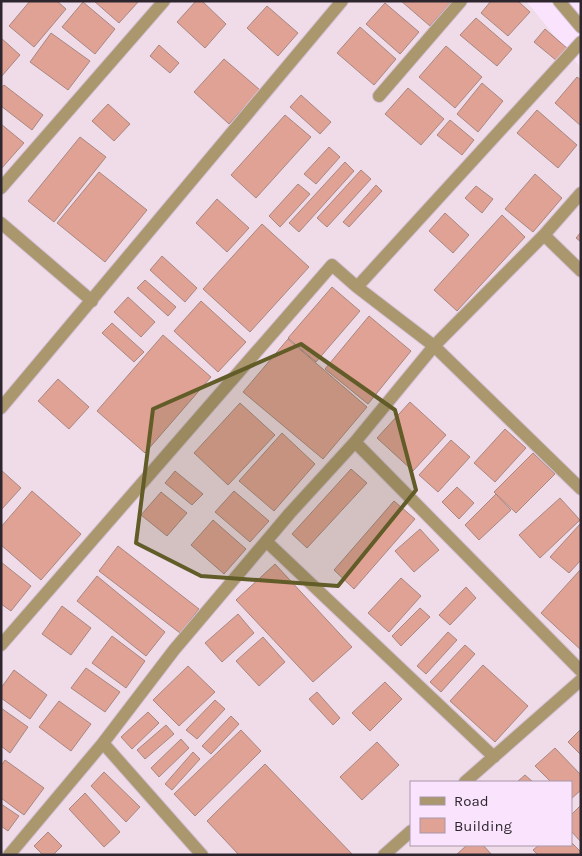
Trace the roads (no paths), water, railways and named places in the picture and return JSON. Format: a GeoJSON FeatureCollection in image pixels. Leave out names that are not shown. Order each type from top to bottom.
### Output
{"type":"FeatureCollection","features":[{"type":"Feature","properties":{"kind":"street"},"geometry":{"type":"LineString","coordinates":[[1,188],[164,1]]}},
{"type":"Feature","properties":{"kind":"street"},"geometry":{"type":"LineString","coordinates":[[1,408],[342,1]]}},
{"type":"Feature","properties":{"kind":"street"},"geometry":{"type":"LineString","coordinates":[[379,96],[461,1]]}},
{"type":"Feature","properties":{"kind":"street"},"geometry":{"type":"LineString","coordinates":[[559,1],[581,27]]}},
{"type":"Feature","properties":{"kind":"street"},"geometry":{"type":"LineString","coordinates":[[357,286],[581,42]]}},
{"type":"Feature","properties":{"kind":"street"},"geometry":{"type":"LineString","coordinates":[[12,854],[103,743],[174,650],[290,513],[355,442],[434,346],[544,235],[581,193]]}},
{"type":"Feature","properties":{"kind":"street"},"geometry":{"type":"LineString","coordinates":[[1,223],[92,300]]}},
{"type":"Feature","properties":{"kind":"street"},"geometry":{"type":"LineString","coordinates":[[544,235],[581,271]]}},
{"type":"Feature","properties":{"kind":"street"},"geometry":{"type":"LineString","coordinates":[[1,645],[332,265],[434,346],[581,489]]}},
{"type":"Feature","properties":{"kind":"street"},"geometry":{"type":"LineString","coordinates":[[355,442],[581,671]]}},
{"type":"Feature","properties":{"kind":"street"},"geometry":{"type":"LineString","coordinates":[[267,542],[494,757]]}},
{"type":"Feature","properties":{"kind":"street"},"geometry":{"type":"LineString","coordinates":[[466,781],[581,680]]}},
{"type":"Feature","properties":{"kind":"street"},"geometry":{"type":"LineString","coordinates":[[103,743],[202,855]]}},
{"type":"Feature","properties":{"kind":"street"},"geometry":{"type":"LineString","coordinates":[[384,855],[410,832]]}}]}
